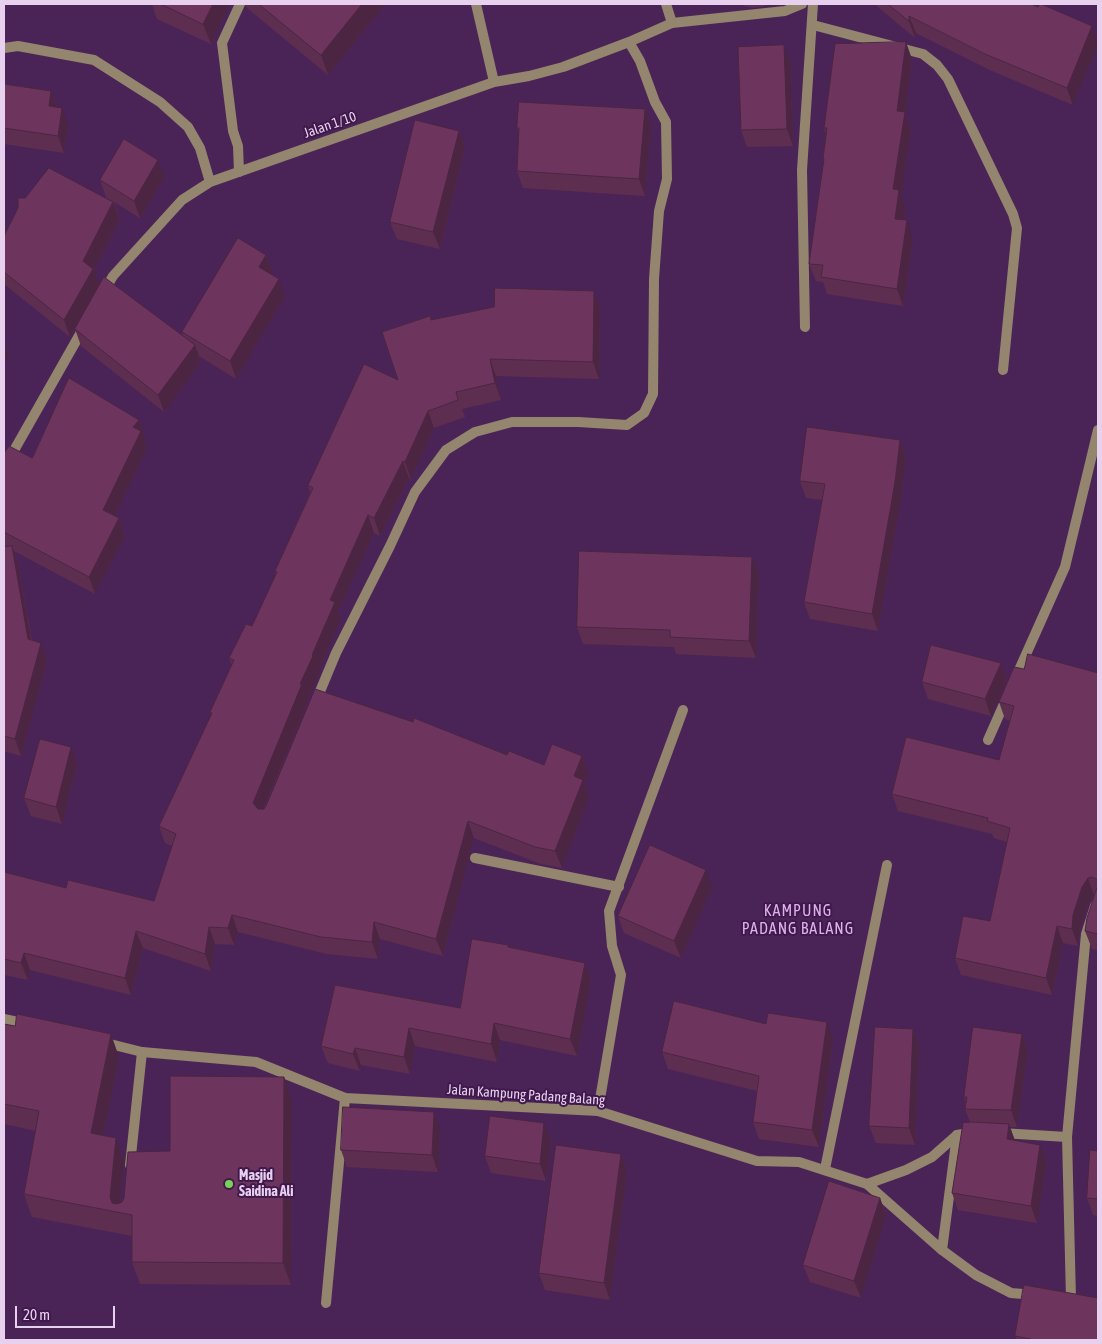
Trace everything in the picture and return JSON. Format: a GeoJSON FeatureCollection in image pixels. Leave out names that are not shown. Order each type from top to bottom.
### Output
{"type":"FeatureCollection","features":[{"type":"Feature","properties":{"kind":"street"},"geometry":{"type":"LineString","coordinates":[[239,172],[238,146],[233,131],[222,43],[240,4]]}},
{"type":"Feature","properties":{"kind":"street"},"geometry":{"type":"LineString","coordinates":[[476,4],[494,82]]}},
{"type":"Feature","properties":{"kind":"street"},"geometry":{"type":"LineString","coordinates":[[666,4],[672,23]]}},
{"type":"Feature","properties":{"kind":"street","name":"Jalan 1/10"},"geometry":{"type":"LineString","coordinates":[[99,301],[113,276],[182,200],[210,182],[494,82],[529,76],[563,67],[629,42],[672,23],[785,12],[802,4]]}},
{"type":"Feature","properties":{"kind":"street"},"geometry":{"type":"LineString","coordinates":[[806,327],[802,170],[814,4]]}},
{"type":"Feature","properties":{"kind":"street"},"geometry":{"type":"LineString","coordinates":[[813,24],[923,54],[937,65],[948,79],[1013,214],[1017,228],[1003,370]]}},
{"type":"Feature","properties":{"kind":"street"},"geometry":{"type":"LineString","coordinates":[[310,715],[336,654],[415,492],[446,450],[475,432],[512,422],[578,422],[628,425],[644,413],[653,394],[654,279],[659,211],[667,179],[666,122],[655,102],[640,61],[629,42]]}},
{"type":"Feature","properties":{"kind":"street"},"geometry":{"type":"LineString","coordinates":[[4,48],[18,46],[94,60],[160,102],[175,114],[192,134],[200,148],[210,182]]}},
{"type":"Feature","properties":{"kind":"street"},"geometry":{"type":"LineString","coordinates":[[4,468],[89,318]]}},
{"type":"Feature","properties":{"kind":"street"},"geometry":{"type":"LineString","coordinates":[[988,740],[1065,567],[1098,430]]}},
{"type":"Feature","properties":{"kind":"street"},"geometry":{"type":"LineString","coordinates":[[598,1111],[621,975],[612,946],[609,911],[683,710]]}},
{"type":"Feature","properties":{"kind":"street"},"geometry":{"type":"LineString","coordinates":[[475,858],[619,887]]}},
{"type":"Feature","properties":{"kind":"street"},"geometry":{"type":"LineString","coordinates":[[825,1169],[887,865]]}},
{"type":"Feature","properties":{"kind":"street"},"geometry":{"type":"LineString","coordinates":[[1070,1299],[1067,1137],[1086,934],[1098,901]]}},
{"type":"Feature","properties":{"kind":"street"},"geometry":{"type":"LineString","coordinates":[[4,1019],[41,1028]]}},
{"type":"Feature","properties":{"kind":"street","name":"Jalan Kampung Padang Balang"},"geometry":{"type":"LineString","coordinates":[[96,1041],[142,1052],[256,1062],[346,1098],[598,1111],[757,1161],[799,1162],[825,1169],[867,1184],[942,1250],[976,1275],[1012,1293],[1041,1296]]}},
{"type":"Feature","properties":{"kind":"street"},"geometry":{"type":"LineString","coordinates":[[129,1180],[142,1052]]}},
{"type":"Feature","properties":{"kind":"street"},"geometry":{"type":"LineString","coordinates":[[326,1303],[346,1098]]}},
{"type":"Feature","properties":{"kind":"street"},"geometry":{"type":"LineString","coordinates":[[867,1184],[906,1170],[932,1157],[957,1135],[977,1132],[1067,1137]]}},
{"type":"Feature","properties":{"kind":"street"},"geometry":{"type":"LineString","coordinates":[[942,1250],[957,1135]]}},
{"type":"Feature","properties":{"kind":"building"},"geometry":{"type":"Polygon","coordinates":[[[161,4],[213,4],[203,24],[161,4]]]}},
{"type":"Feature","properties":{"kind":"building"},"geometry":{"type":"Polygon","coordinates":[[[259,4],[362,4],[321,55],[259,4]]]}},
{"type":"Feature","properties":{"kind":"building"},"geometry":{"type":"Polygon","coordinates":[[[888,4],[1031,4],[1038,7],[1041,4],[1092,26],[1067,88],[985,54],[909,16],[909,21],[888,4]]]}},
{"type":"Feature","properties":{"kind":"building"},"geometry":{"type":"Polygon","coordinates":[[[906,42],[897,111],[905,112],[893,189],[899,190],[895,219],[907,220],[897,289],[821,277],[823,265],[809,264],[824,159],[827,128],[824,128],[835,44],[906,42]]]}},
{"type":"Feature","properties":{"kind":"building"},"geometry":{"type":"Polygon","coordinates":[[[784,45],[787,129],[741,130],[738,47],[784,45]]]}},
{"type":"Feature","properties":{"kind":"building"},"geometry":{"type":"Polygon","coordinates":[[[4,84],[51,91],[49,106],[62,108],[58,136],[4,128],[4,84]]]}},
{"type":"Feature","properties":{"kind":"building"},"geometry":{"type":"Polygon","coordinates":[[[519,102],[645,109],[639,179],[517,171],[519,102]]]}},
{"type":"Feature","properties":{"kind":"building"},"geometry":{"type":"Polygon","coordinates":[[[415,120],[459,131],[433,232],[390,222],[415,120]]]}},
{"type":"Feature","properties":{"kind":"building"},"geometry":{"type":"Polygon","coordinates":[[[124,139],[158,160],[134,201],[100,180],[124,139]]]}},
{"type":"Feature","properties":{"kind":"building"},"geometry":{"type":"Polygon","coordinates":[[[49,168],[113,202],[83,261],[93,269],[64,320],[4,272],[4,236],[18,208],[18,198],[25,198],[49,168]]]}},
{"type":"Feature","properties":{"kind":"building"},"geometry":{"type":"Polygon","coordinates":[[[238,238],[266,255],[259,267],[279,279],[230,361],[182,332],[238,238]]]}},
{"type":"Feature","properties":{"kind":"building"},"geometry":{"type":"Polygon","coordinates":[[[104,277],[195,345],[158,395],[75,329],[104,277]]]}},
{"type":"Feature","properties":{"kind":"building"},"geometry":{"type":"Polygon","coordinates":[[[495,288],[594,291],[593,362],[490,359],[495,383],[456,392],[458,400],[428,411],[405,462],[403,461],[374,518],[368,515],[330,600],[335,602],[253,803],[258,809],[264,809],[266,806],[315,689],[413,722],[414,718],[507,755],[509,751],[544,765],[552,744],[582,756],[574,776],[583,780],[555,851],[535,847],[468,821],[436,939],[374,922],[372,942],[321,937],[232,915],[228,928],[209,927],[205,954],[136,931],[125,978],[24,953],[21,963],[4,959],[4,872],[66,888],[68,880],[154,901],[176,834],[159,826],[212,713],[210,712],[234,660],[229,658],[246,624],[252,626],[277,572],[275,571],[313,488],[308,485],[364,364],[398,380],[382,332],[430,316],[431,320],[494,307],[495,288]]]}},
{"type":"Feature","properties":{"kind":"building"},"geometry":{"type":"Polygon","coordinates":[[[69,378],[139,420],[133,427],[141,431],[103,510],[119,518],[89,577],[4,532],[4,453],[9,446],[32,458],[69,378]]]}},
{"type":"Feature","properties":{"kind":"building"},"geometry":{"type":"Polygon","coordinates":[[[807,427],[900,440],[895,482],[872,614],[804,602],[825,484],[800,481],[807,427]]]}},
{"type":"Feature","properties":{"kind":"building"},"geometry":{"type":"Polygon","coordinates":[[[12,546],[28,639],[41,643],[15,739],[4,736],[4,547],[12,546]]]}},
{"type":"Feature","properties":{"kind":"building"},"geometry":{"type":"Polygon","coordinates":[[[579,551],[752,557],[749,641],[670,637],[670,630],[577,627],[579,551]]]}},
{"type":"Feature","properties":{"kind":"building"},"geometry":{"type":"Polygon","coordinates":[[[931,645],[1001,663],[985,699],[922,682],[931,645]]]}},
{"type":"Feature","properties":{"kind":"building"},"geometry":{"type":"Polygon","coordinates":[[[1028,654],[1098,673],[1098,880],[1092,877],[1088,878],[1082,887],[1073,915],[1072,929],[1057,926],[1046,978],[955,958],[963,916],[990,921],[1010,828],[987,821],[988,818],[892,794],[906,737],[999,760],[1014,706],[999,702],[1014,667],[1024,669],[1028,654]]]}},
{"type":"Feature","properties":{"kind":"building"},"geometry":{"type":"Polygon","coordinates":[[[40,739],[71,747],[56,807],[24,798],[40,739]]]}},
{"type":"Feature","properties":{"kind":"building"},"geometry":{"type":"Polygon","coordinates":[[[650,845],[706,870],[674,941],[618,916],[650,845]]]}},
{"type":"Feature","properties":{"kind":"building"},"geometry":{"type":"Polygon","coordinates":[[[1098,885],[1098,934],[1085,931],[1087,918],[1098,885]]]}},
{"type":"Feature","properties":{"kind":"building"},"geometry":{"type":"Polygon","coordinates":[[[472,939],[508,945],[508,947],[585,963],[570,1039],[494,1023],[491,1044],[409,1028],[404,1057],[355,1048],[353,1054],[321,1046],[335,985],[460,1008],[472,939]]]}},
{"type":"Feature","properties":{"kind":"building"},"geometry":{"type":"Polygon","coordinates":[[[674,1001],[766,1024],[768,1013],[827,1022],[812,1130],[753,1122],[759,1076],[662,1052],[674,1001]]]}},
{"type":"Feature","properties":{"kind":"building"},"geometry":{"type":"Polygon","coordinates":[[[17,1014],[111,1034],[91,1133],[116,1138],[110,1197],[112,1203],[122,1202],[124,1198],[128,1152],[170,1151],[170,1076],[284,1077],[283,1263],[132,1262],[132,1215],[24,1194],[39,1111],[4,1104],[4,1024],[15,1026],[17,1014]]]}},
{"type":"Feature","properties":{"kind":"building"},"geometry":{"type":"Polygon","coordinates":[[[875,1027],[913,1029],[909,1128],[869,1126],[875,1027]]]}},
{"type":"Feature","properties":{"kind":"building"},"geometry":{"type":"Polygon","coordinates":[[[973,1027],[1022,1034],[1011,1110],[965,1109],[967,1097],[964,1097],[973,1027]]]}},
{"type":"Feature","properties":{"kind":"building"},"geometry":{"type":"Polygon","coordinates":[[[343,1107],[434,1112],[432,1155],[341,1150],[343,1107]]]}},
{"type":"Feature","properties":{"kind":"building"},"geometry":{"type":"Polygon","coordinates":[[[490,1116],[544,1123],[540,1164],[485,1156],[490,1116]]]}},
{"type":"Feature","properties":{"kind":"building"},"geometry":{"type":"Polygon","coordinates":[[[963,1123],[1009,1124],[1007,1139],[1040,1145],[1031,1206],[952,1193],[963,1123]]]}},
{"type":"Feature","properties":{"kind":"building"},"geometry":{"type":"Polygon","coordinates":[[[556,1145],[621,1154],[604,1283],[539,1273],[556,1145]]]}},
{"type":"Feature","properties":{"kind":"building"},"geometry":{"type":"Polygon","coordinates":[[[1090,1150],[1098,1151],[1098,1199],[1087,1198],[1090,1150]]]}},
{"type":"Feature","properties":{"kind":"building"},"geometry":{"type":"Polygon","coordinates":[[[829,1181],[880,1198],[854,1281],[803,1265],[829,1181]]]}},
{"type":"Feature","properties":{"kind":"building"},"geometry":{"type":"Polygon","coordinates":[[[1024,1285],[1098,1298],[1098,1340],[1030,1340],[1015,1336],[1024,1285]]]}},
{"type":"Feature","properties":{"kind":"place","name":"Masjid Saidina Ali"},"geometry":{"type":"Point","coordinates":[229,1184]}},
{"type":"Feature","properties":{"kind":"district","name":"KAMPUNG PADANG BALANG"},"geometry":{"type":"Point","coordinates":[798,920]}}]}
